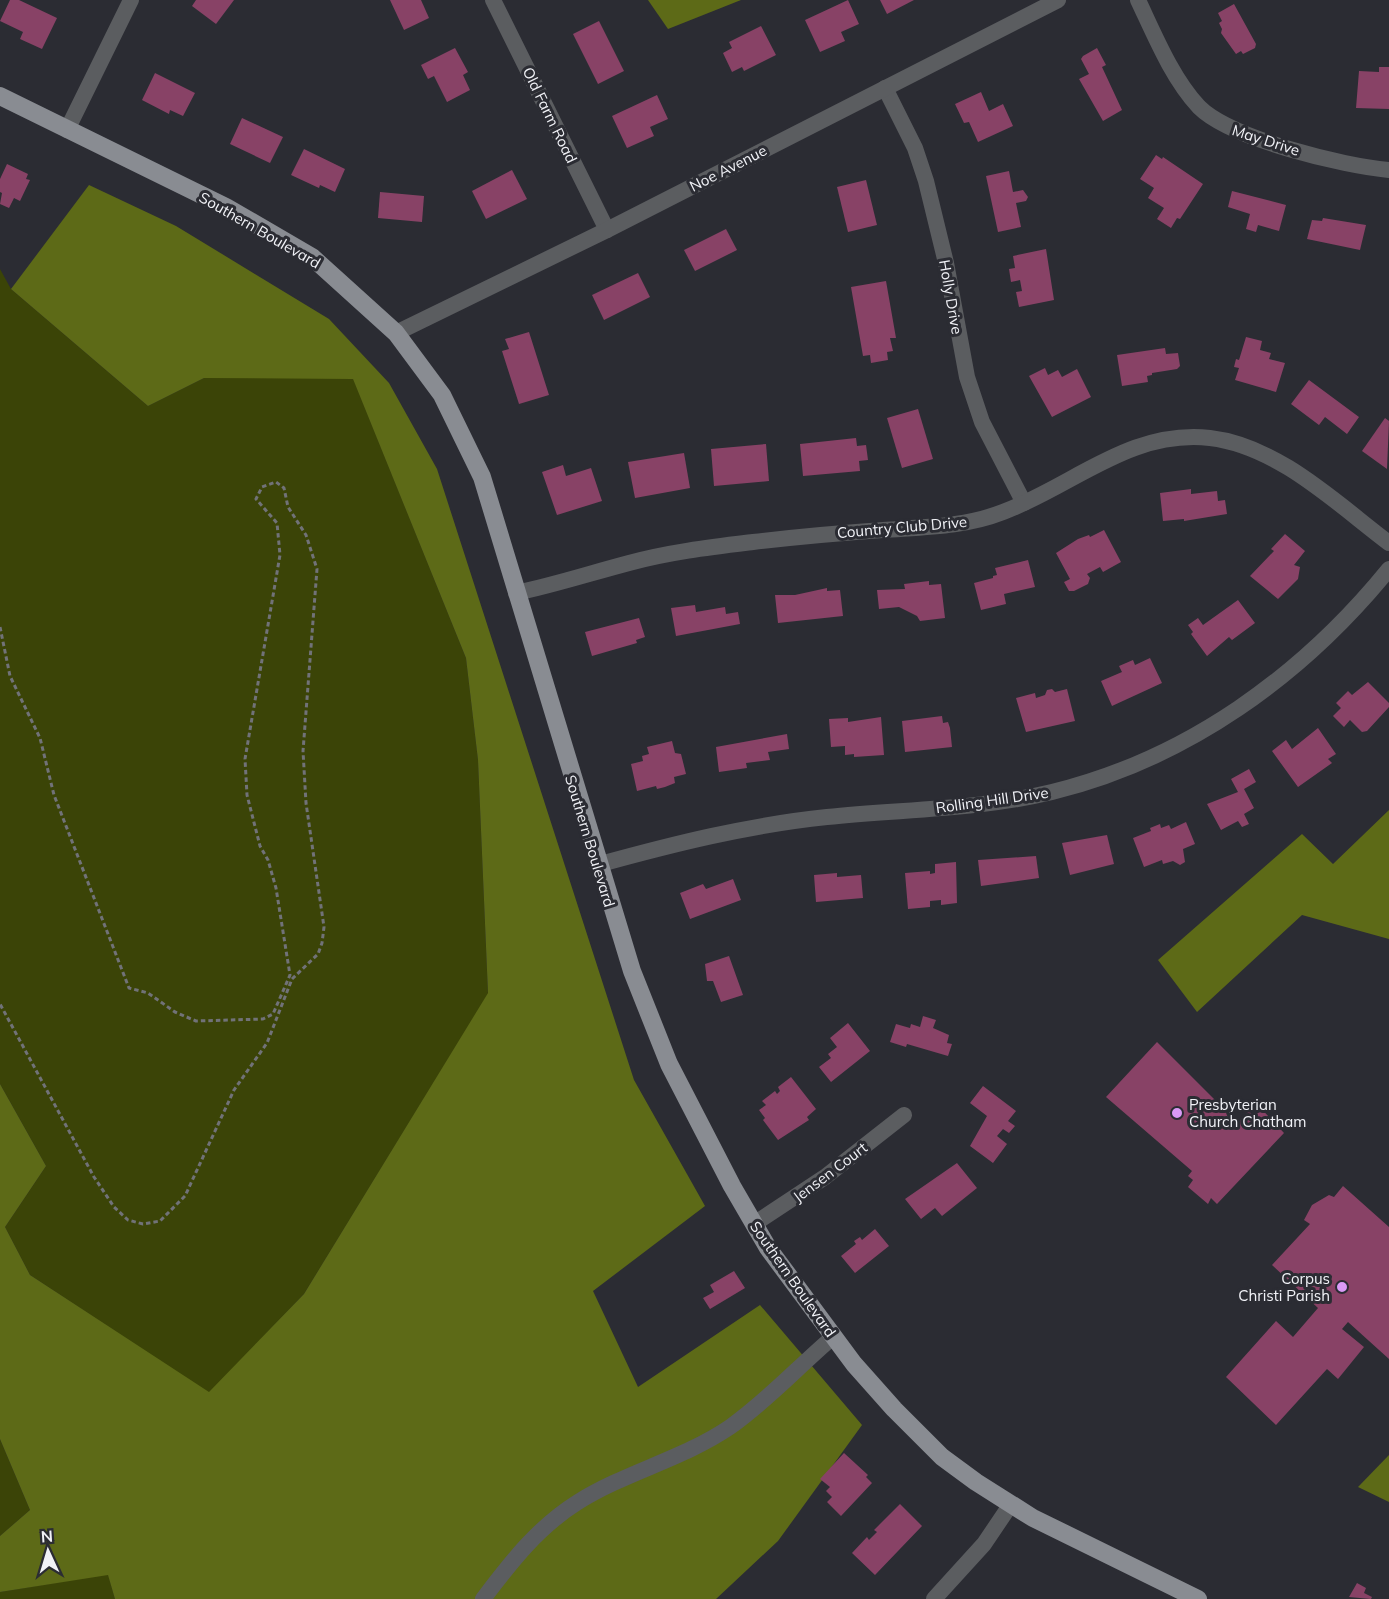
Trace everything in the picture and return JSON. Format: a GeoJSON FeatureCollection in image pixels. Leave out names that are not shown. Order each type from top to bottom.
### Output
{"type":"FeatureCollection","features":[{"type":"Feature","properties":{"kind":"main road","name":"Southern Boulevard"},"geometry":{"type":"LineString","coordinates":[[0,96],[226,207],[312,256],[396,333],[442,395],[482,477],[597,865],[653,1027],[704,1135],[754,1224],[833,1337],[894,1409],[942,1457],[1011,1504],[1062,1533],[1198,1599]]}},
{"type":"Feature","properties":{"kind":"street"},"geometry":{"type":"LineString","coordinates":[[67,130],[131,0]]}},
{"type":"Feature","properties":{"kind":"street","name":"Old Farm Road"},"geometry":{"type":"LineString","coordinates":[[493,0],[607,230]]}},
{"type":"Feature","properties":{"kind":"street","name":"Noe Avenue"},"geometry":{"type":"LineString","coordinates":[[396,333],[607,230],[1058,0]]}},
{"type":"Feature","properties":{"kind":"street","name":"May Drive"},"geometry":{"type":"LineString","coordinates":[[1138,0],[1174,72],[1191,97],[1201,109],[1225,126],[1240,134],[1322,157],[1389,170]]}},
{"type":"Feature","properties":{"kind":"street","name":"Holly Drive"},"geometry":{"type":"LineString","coordinates":[[885,88],[915,148],[926,181],[946,263],[967,377],[982,422],[1024,503]]}},
{"type":"Feature","properties":{"kind":"street","name":"Country Club Drive"},"geometry":{"type":"LineString","coordinates":[[516,593],[672,553],[764,541],[953,525],[989,517],[1056,488],[1118,452],[1181,437],[1236,442],[1279,461],[1389,543]]}},
{"type":"Feature","properties":{"kind":"street","name":"Rolling Hill Drive"},"geometry":{"type":"LineString","coordinates":[[597,865],[712,834],[826,817],[995,802],[1053,791],[1107,775],[1183,741],[1264,692],[1331,634],[1389,569]]}},
{"type":"Feature","properties":{"kind":"street","name":"Jensen Court"},"geometry":{"type":"LineString","coordinates":[[754,1224],[825,1177],[904,1115]]}},
{"type":"Feature","properties":{"kind":"street"},"geometry":{"type":"LineString","coordinates":[[483,1599],[520,1551],[541,1529],[578,1502],[632,1474],[702,1443],[729,1427],[833,1337]]}},
{"type":"Feature","properties":{"kind":"street"},"geometry":{"type":"LineString","coordinates":[[934,1599],[984,1544],[1011,1504]]}},
{"type":"Feature","properties":{"kind":"path"},"geometry":{"type":"LineString","coordinates":[[0,627],[10,676],[40,738],[54,795],[129,988],[148,993],[175,1012],[196,1021],[263,1019],[273,1014],[290,975],[276,888],[268,860],[260,846],[247,795],[245,759],[280,555],[277,523],[256,499],[262,487],[276,482],[284,488],[288,507],[306,535],[317,569],[303,752],[306,803],[324,927],[318,954],[292,979],[267,1043],[234,1090],[185,1196],[160,1221],[142,1224],[128,1220],[114,1207],[94,1177],[0,1004]]}},
{"type":"Feature","properties":{"kind":"green space"},"geometry":{"type":"Polygon","coordinates":[[[648,0],[741,0],[668,29],[648,0]]]}},
{"type":"Feature","properties":{"kind":"green space"},"geometry":{"type":"Polygon","coordinates":[[[89,185],[176,226],[329,319],[389,383],[437,469],[634,1080],[705,1206],[593,1291],[638,1387],[760,1305],[862,1425],[778,1541],[716,1599],[115,1599],[108,1575],[0,1592],[0,1536],[30,1510],[0,1439],[0,1084],[46,1166],[5,1227],[30,1275],[209,1392],[304,1294],[488,993],[478,760],[466,658],[353,379],[204,378],[148,406],[11,289],[89,185]]]}},
{"type":"Feature","properties":{"kind":"green space"},"geometry":{"type":"Polygon","coordinates":[[[0,269],[11,289],[148,406],[204,378],[353,378],[466,658],[478,760],[488,994],[304,1294],[209,1393],[30,1275],[5,1227],[46,1166],[0,1084],[0,269]]]}},
{"type":"Feature","properties":{"kind":"green space"},"geometry":{"type":"Polygon","coordinates":[[[1389,810],[1389,939],[1302,915],[1197,1012],[1158,960],[1302,834],[1333,864],[1389,810]]]}},
{"type":"Feature","properties":{"kind":"green space"},"geometry":{"type":"Polygon","coordinates":[[[0,1439],[30,1510],[0,1536],[0,1439]]]}},
{"type":"Feature","properties":{"kind":"green space"},"geometry":{"type":"Polygon","coordinates":[[[1389,1455],[1389,1502],[1358,1487],[1389,1455]]]}},
{"type":"Feature","properties":{"kind":"green space"},"geometry":{"type":"Polygon","coordinates":[[[108,1574],[115,1599],[0,1599],[0,1592],[108,1574]]]}},
{"type":"Feature","properties":{"kind":"building"},"geometry":{"type":"Polygon","coordinates":[[[10,0],[19,0],[57,18],[42,49],[20,39],[23,32],[0,21],[10,0]]]}},
{"type":"Feature","properties":{"kind":"building"},"geometry":{"type":"Polygon","coordinates":[[[196,0],[234,0],[216,24],[192,6],[196,0]]]}},
{"type":"Feature","properties":{"kind":"building"},"geometry":{"type":"Polygon","coordinates":[[[390,0],[421,0],[429,18],[404,30],[390,0]]]}},
{"type":"Feature","properties":{"kind":"building"},"geometry":{"type":"Polygon","coordinates":[[[848,0],[859,24],[841,32],[845,41],[820,52],[805,20],[848,0]]]}},
{"type":"Feature","properties":{"kind":"building"},"geometry":{"type":"Polygon","coordinates":[[[880,0],[914,0],[887,14],[880,0]]]}},
{"type":"Feature","properties":{"kind":"building"},"geometry":{"type":"Polygon","coordinates":[[[1234,4],[1256,44],[1255,48],[1243,54],[1241,51],[1236,54],[1221,33],[1219,23],[1222,21],[1218,13],[1234,4]]]}},
{"type":"Feature","properties":{"kind":"building"},"geometry":{"type":"Polygon","coordinates":[[[599,21],[624,71],[598,84],[573,34],[599,21]]]}},
{"type":"Feature","properties":{"kind":"building"},"geometry":{"type":"Polygon","coordinates":[[[761,26],[776,55],[744,71],[742,67],[732,72],[723,53],[732,48],[729,42],[761,26]]]}},
{"type":"Feature","properties":{"kind":"building"},"geometry":{"type":"Polygon","coordinates":[[[455,48],[468,72],[463,75],[470,90],[447,102],[434,76],[428,79],[421,65],[455,48]]]}},
{"type":"Feature","properties":{"kind":"building"},"geometry":{"type":"Polygon","coordinates":[[[1097,48],[1106,65],[1102,67],[1122,110],[1103,121],[1079,79],[1089,74],[1081,59],[1097,48]]]}},
{"type":"Feature","properties":{"kind":"building"},"geometry":{"type":"Polygon","coordinates":[[[1379,67],[1389,67],[1389,109],[1356,108],[1359,71],[1379,72],[1379,67]]]}},
{"type":"Feature","properties":{"kind":"building"},"geometry":{"type":"Polygon","coordinates":[[[155,73],[195,93],[183,116],[170,110],[169,114],[142,100],[155,73]]]}},
{"type":"Feature","properties":{"kind":"building"},"geometry":{"type":"Polygon","coordinates":[[[981,92],[989,111],[1003,104],[1013,126],[978,142],[969,122],[964,123],[955,104],[981,92]]]}},
{"type":"Feature","properties":{"kind":"building"},"geometry":{"type":"Polygon","coordinates":[[[657,95],[668,119],[650,127],[654,136],[627,148],[612,116],[657,95]]]}},
{"type":"Feature","properties":{"kind":"building"},"geometry":{"type":"Polygon","coordinates":[[[242,118],[283,137],[270,163],[230,144],[242,118]]]}},
{"type":"Feature","properties":{"kind":"building"},"geometry":{"type":"Polygon","coordinates":[[[304,149],[345,169],[335,192],[320,185],[319,188],[291,175],[304,149]]]}},
{"type":"Feature","properties":{"kind":"building"},"geometry":{"type":"Polygon","coordinates":[[[1156,155],[1162,159],[1163,157],[1203,184],[1180,219],[1177,218],[1171,228],[1157,219],[1164,208],[1148,198],[1154,188],[1140,179],[1156,155]]]}},
{"type":"Feature","properties":{"kind":"building"},"geometry":{"type":"Polygon","coordinates":[[[7,164],[28,174],[26,179],[30,180],[20,201],[14,198],[9,208],[0,204],[2,193],[0,192],[0,179],[7,164]]]}},
{"type":"Feature","properties":{"kind":"building"},"geometry":{"type":"Polygon","coordinates":[[[512,170],[527,199],[486,219],[472,191],[512,170]]]}},
{"type":"Feature","properties":{"kind":"building"},"geometry":{"type":"Polygon","coordinates":[[[1009,171],[1013,192],[1023,190],[1028,197],[1026,201],[1016,203],[1021,227],[998,232],[986,176],[1009,171]]]}},
{"type":"Feature","properties":{"kind":"building"},"geometry":{"type":"Polygon","coordinates":[[[866,180],[877,225],[848,232],[837,187],[866,180]]]}},
{"type":"Feature","properties":{"kind":"building"},"geometry":{"type":"Polygon","coordinates":[[[1232,191],[1286,205],[1279,231],[1258,225],[1256,232],[1246,229],[1250,214],[1228,207],[1232,191]]]}},
{"type":"Feature","properties":{"kind":"building"},"geometry":{"type":"Polygon","coordinates":[[[380,192],[424,196],[422,222],[378,218],[380,192]]]}},
{"type":"Feature","properties":{"kind":"building"},"geometry":{"type":"Polygon","coordinates":[[[1323,218],[1366,225],[1360,250],[1307,239],[1312,220],[1322,221],[1323,218]]]}},
{"type":"Feature","properties":{"kind":"building"},"geometry":{"type":"Polygon","coordinates":[[[726,229],[737,250],[695,271],[684,250],[726,229]]]}},
{"type":"Feature","properties":{"kind":"building"},"geometry":{"type":"Polygon","coordinates":[[[1046,249],[1054,300],[1019,307],[1016,292],[1022,291],[1020,280],[1011,282],[1009,269],[1015,268],[1013,256],[1046,249]]]}},
{"type":"Feature","properties":{"kind":"building"},"geometry":{"type":"Polygon","coordinates":[[[638,273],[650,297],[604,320],[592,295],[638,273]]]}},
{"type":"Feature","properties":{"kind":"building"},"geometry":{"type":"Polygon","coordinates":[[[886,281],[896,338],[890,338],[893,351],[887,352],[888,360],[871,363],[870,355],[863,356],[851,287],[886,281]]]}},
{"type":"Feature","properties":{"kind":"building"},"geometry":{"type":"Polygon","coordinates":[[[529,332],[549,395],[519,404],[502,351],[509,349],[505,339],[529,332]]]}},
{"type":"Feature","properties":{"kind":"building"},"geometry":{"type":"Polygon","coordinates":[[[1246,337],[1262,341],[1260,350],[1271,353],[1269,359],[1285,363],[1276,392],[1235,380],[1239,368],[1234,367],[1236,359],[1239,360],[1246,337]]]}},
{"type":"Feature","properties":{"kind":"building"},"geometry":{"type":"Polygon","coordinates":[[[1165,348],[1166,354],[1178,353],[1180,366],[1177,369],[1152,373],[1147,376],[1148,382],[1122,386],[1117,355],[1165,348]]]}},
{"type":"Feature","properties":{"kind":"building"},"geometry":{"type":"Polygon","coordinates":[[[1045,368],[1048,375],[1058,370],[1062,377],[1077,369],[1091,397],[1052,417],[1029,376],[1045,368]]]}},
{"type":"Feature","properties":{"kind":"building"},"geometry":{"type":"Polygon","coordinates":[[[1309,380],[1359,417],[1347,434],[1325,417],[1319,425],[1291,404],[1309,380]]]}},
{"type":"Feature","properties":{"kind":"building"},"geometry":{"type":"Polygon","coordinates":[[[918,409],[933,459],[902,468],[887,418],[918,409]]]}},
{"type":"Feature","properties":{"kind":"building"},"geometry":{"type":"Polygon","coordinates":[[[1385,418],[1389,421],[1387,469],[1362,451],[1385,418]]]}},
{"type":"Feature","properties":{"kind":"building"},"geometry":{"type":"Polygon","coordinates":[[[856,438],[857,446],[866,445],[868,460],[859,461],[860,471],[803,476],[800,444],[856,438]]]}},
{"type":"Feature","properties":{"kind":"building"},"geometry":{"type":"Polygon","coordinates":[[[766,444],[769,481],[714,486],[711,449],[766,444]]]}},
{"type":"Feature","properties":{"kind":"building"},"geometry":{"type":"Polygon","coordinates":[[[684,453],[690,488],[635,498],[628,462],[684,453]]]}},
{"type":"Feature","properties":{"kind":"building"},"geometry":{"type":"Polygon","coordinates":[[[563,465],[566,476],[591,468],[602,501],[557,515],[542,472],[563,465]]]}},
{"type":"Feature","properties":{"kind":"building"},"geometry":{"type":"Polygon","coordinates":[[[1191,489],[1191,494],[1217,491],[1218,501],[1225,500],[1227,514],[1184,521],[1184,519],[1163,521],[1160,493],[1191,489]]]}},
{"type":"Feature","properties":{"kind":"building"},"geometry":{"type":"Polygon","coordinates":[[[1104,530],[1121,562],[1103,572],[1100,567],[1087,574],[1090,578],[1088,584],[1069,591],[1064,582],[1070,579],[1056,553],[1078,539],[1089,535],[1090,537],[1104,530]]]}},
{"type":"Feature","properties":{"kind":"building"},"geometry":{"type":"Polygon","coordinates":[[[1285,534],[1305,551],[1294,565],[1300,567],[1298,579],[1278,599],[1250,576],[1274,551],[1271,549],[1285,534]]]}},
{"type":"Feature","properties":{"kind":"building"},"geometry":{"type":"Polygon","coordinates":[[[1028,560],[1035,587],[1004,594],[1006,604],[981,610],[974,583],[993,578],[997,575],[995,568],[1028,560]]]}},
{"type":"Feature","properties":{"kind":"building"},"geometry":{"type":"Polygon","coordinates":[[[929,581],[929,585],[941,584],[945,618],[920,621],[917,616],[899,607],[879,609],[877,590],[905,589],[904,584],[929,581]]]}},
{"type":"Feature","properties":{"kind":"building"},"geometry":{"type":"Polygon","coordinates":[[[827,588],[827,591],[840,590],[843,616],[778,623],[775,595],[795,595],[827,588]]]}},
{"type":"Feature","properties":{"kind":"building"},"geometry":{"type":"Polygon","coordinates":[[[1238,600],[1255,623],[1232,640],[1229,637],[1207,656],[1191,634],[1193,632],[1188,625],[1198,618],[1203,625],[1238,600]]]}},
{"type":"Feature","properties":{"kind":"building"},"geometry":{"type":"Polygon","coordinates":[[[695,605],[696,612],[725,607],[726,614],[738,612],[740,624],[676,636],[671,608],[695,605]]]}},
{"type":"Feature","properties":{"kind":"building"},"geometry":{"type":"Polygon","coordinates":[[[639,618],[645,637],[636,640],[637,643],[592,656],[585,632],[639,618]]]}},
{"type":"Feature","properties":{"kind":"building"},"geometry":{"type":"Polygon","coordinates":[[[1150,658],[1162,683],[1112,706],[1101,681],[1122,672],[1119,666],[1133,660],[1135,665],[1150,658]]]}},
{"type":"Feature","properties":{"kind":"building"},"geometry":{"type":"Polygon","coordinates":[[[1368,682],[1389,703],[1389,707],[1367,731],[1362,732],[1350,720],[1344,727],[1333,716],[1341,708],[1336,703],[1348,691],[1352,695],[1368,682]]]}},
{"type":"Feature","properties":{"kind":"building"},"geometry":{"type":"Polygon","coordinates":[[[1052,689],[1055,692],[1067,689],[1075,721],[1026,732],[1016,698],[1035,693],[1036,698],[1052,689]]]}},
{"type":"Feature","properties":{"kind":"building"},"geometry":{"type":"Polygon","coordinates":[[[942,716],[943,723],[948,722],[950,728],[952,747],[905,752],[902,721],[942,716]]]}},
{"type":"Feature","properties":{"kind":"building"},"geometry":{"type":"Polygon","coordinates":[[[881,717],[884,755],[854,757],[854,754],[845,755],[845,746],[831,747],[829,719],[848,718],[848,722],[881,717]]]}},
{"type":"Feature","properties":{"kind":"building"},"geometry":{"type":"Polygon","coordinates":[[[1318,728],[1336,754],[1328,759],[1332,763],[1298,787],[1272,751],[1286,740],[1292,749],[1318,728]]]}},
{"type":"Feature","properties":{"kind":"building"},"geometry":{"type":"Polygon","coordinates":[[[787,734],[789,749],[768,752],[770,760],[746,763],[747,768],[719,772],[716,747],[787,734]]]}},
{"type":"Feature","properties":{"kind":"building"},"geometry":{"type":"Polygon","coordinates":[[[672,741],[675,753],[681,754],[686,774],[674,777],[675,783],[665,787],[657,789],[656,786],[637,791],[631,764],[643,761],[642,756],[649,754],[647,747],[672,741]]]}},
{"type":"Feature","properties":{"kind":"building"},"geometry":{"type":"Polygon","coordinates":[[[1249,769],[1256,782],[1244,789],[1254,808],[1244,814],[1249,824],[1242,827],[1238,821],[1221,830],[1207,804],[1238,792],[1231,779],[1249,769]]]}},
{"type":"Feature","properties":{"kind":"building"},"geometry":{"type":"Polygon","coordinates":[[[1186,822],[1195,844],[1183,849],[1185,862],[1180,865],[1173,861],[1163,864],[1162,860],[1144,867],[1133,838],[1151,831],[1150,828],[1160,824],[1161,828],[1169,825],[1171,829],[1186,822]]]}},
{"type":"Feature","properties":{"kind":"building"},"geometry":{"type":"Polygon","coordinates":[[[1107,835],[1114,864],[1070,875],[1062,843],[1107,835]]]}},
{"type":"Feature","properties":{"kind":"building"},"geometry":{"type":"Polygon","coordinates":[[[1036,856],[1039,878],[981,886],[978,860],[1036,856]]]}},
{"type":"Feature","properties":{"kind":"building"},"geometry":{"type":"Polygon","coordinates":[[[956,862],[957,903],[941,905],[941,900],[930,901],[930,907],[908,909],[905,873],[930,871],[930,874],[935,873],[935,864],[956,862]]]}},
{"type":"Feature","properties":{"kind":"building"},"geometry":{"type":"Polygon","coordinates":[[[837,873],[837,877],[861,875],[863,898],[816,902],[814,875],[837,873]]]}},
{"type":"Feature","properties":{"kind":"building"},"geometry":{"type":"Polygon","coordinates":[[[733,879],[741,900],[690,919],[680,893],[703,884],[706,889],[733,879]]]}},
{"type":"Feature","properties":{"kind":"building"},"geometry":{"type":"Polygon","coordinates":[[[729,956],[743,995],[721,1002],[713,981],[707,981],[705,964],[729,956]]]}},
{"type":"Feature","properties":{"kind":"building"},"geometry":{"type":"Polygon","coordinates":[[[923,1016],[936,1020],[933,1028],[949,1035],[947,1043],[952,1044],[948,1056],[907,1044],[906,1047],[890,1042],[896,1024],[910,1028],[911,1024],[920,1027],[923,1016]]]}},
{"type":"Feature","properties":{"kind":"building"},"geometry":{"type":"Polygon","coordinates":[[[848,1023],[870,1051],[831,1082],[819,1067],[831,1058],[828,1054],[837,1047],[830,1038],[848,1023]]]}},
{"type":"Feature","properties":{"kind":"building","name":"Presbyterian Church Chatham"},"geometry":{"type":"Polygon","coordinates":[[[1157,1042],[1238,1123],[1256,1103],[1284,1133],[1217,1204],[1211,1198],[1208,1204],[1188,1187],[1193,1180],[1188,1176],[1192,1171],[1106,1097],[1157,1042]]]}},
{"type":"Feature","properties":{"kind":"building"},"geometry":{"type":"Polygon","coordinates":[[[791,1077],[816,1109],[807,1117],[809,1120],[778,1140],[763,1120],[765,1118],[759,1110],[766,1105],[762,1101],[775,1091],[777,1094],[780,1091],[778,1087],[791,1077]]]}},
{"type":"Feature","properties":{"kind":"building"},"geometry":{"type":"Polygon","coordinates":[[[983,1086],[1016,1111],[1008,1121],[1015,1126],[1009,1133],[1003,1129],[997,1136],[1007,1144],[993,1163],[970,1146],[987,1116],[970,1103],[983,1086]]]}},
{"type":"Feature","properties":{"kind":"building"},"geometry":{"type":"Polygon","coordinates":[[[957,1163],[977,1188],[942,1216],[935,1208],[921,1219],[905,1199],[957,1163]]]}},
{"type":"Feature","properties":{"kind":"building","name":"Corpus Christi Parish"},"geometry":{"type":"Polygon","coordinates":[[[1343,1186],[1389,1227],[1389,1359],[1348,1322],[1342,1329],[1364,1347],[1338,1379],[1327,1369],[1276,1425],[1226,1377],[1276,1321],[1293,1337],[1318,1308],[1272,1265],[1310,1224],[1304,1220],[1312,1205],[1329,1195],[1334,1197],[1343,1186]]]}},
{"type":"Feature","properties":{"kind":"building"},"geometry":{"type":"Polygon","coordinates":[[[875,1229],[889,1246],[855,1273],[841,1256],[856,1244],[854,1241],[860,1237],[862,1240],[875,1229]]]}},
{"type":"Feature","properties":{"kind":"building"},"geometry":{"type":"Polygon","coordinates":[[[734,1271],[745,1288],[710,1309],[703,1298],[714,1292],[710,1285],[734,1271]]]}},
{"type":"Feature","properties":{"kind":"building"},"geometry":{"type":"Polygon","coordinates":[[[844,1453],[868,1475],[866,1477],[872,1483],[841,1516],[827,1502],[832,1497],[826,1491],[830,1487],[820,1479],[844,1453]]]}},
{"type":"Feature","properties":{"kind":"building"},"geometry":{"type":"Polygon","coordinates":[[[900,1504],[922,1526],[875,1575],[852,1553],[867,1537],[869,1540],[877,1532],[874,1530],[900,1504]]]}},
{"type":"Feature","properties":{"kind":"building"},"geometry":{"type":"Polygon","coordinates":[[[1357,1583],[1366,1588],[1364,1593],[1372,1597],[1371,1599],[1349,1597],[1357,1583]]]}},
{"type":"Feature","properties":{"kind":"place","name":"Presbyterian Church Chatham"},"geometry":{"type":"Point","coordinates":[1177,1113]}},
{"type":"Feature","properties":{"kind":"place","name":"Corpus Christi Parish"},"geometry":{"type":"Point","coordinates":[1342,1287]}}]}
